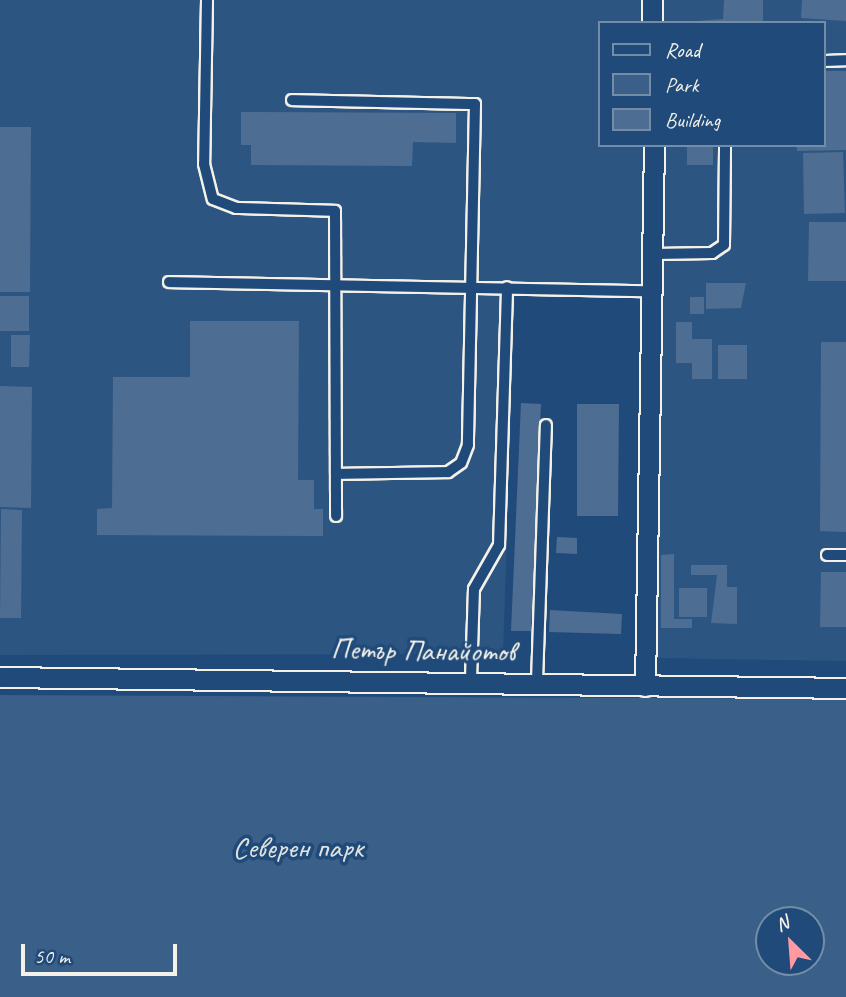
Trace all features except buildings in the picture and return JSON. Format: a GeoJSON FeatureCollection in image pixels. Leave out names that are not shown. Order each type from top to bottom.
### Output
{"type":"FeatureCollection","features":[{"type":"Feature","properties":{"kind":"street"},"geometry":{"type":"LineString","coordinates":[[652,0],[652,21]]}},
{"type":"Feature","properties":{"kind":"street"},"geometry":{"type":"LineString","coordinates":[[645,685],[655,254],[654,147]]}},
{"type":"Feature","properties":{"kind":"street","name":"Петър Панайотов"},"geometry":{"type":"LineString","coordinates":[[0,677],[471,679],[846,688]]}},
{"type":"Feature","properties":{"kind":"lane"},"geometry":{"type":"LineString","coordinates":[[207,0],[204,163],[213,199],[236,208],[335,211],[336,516]]}},
{"type":"Feature","properties":{"kind":"lane"},"geometry":{"type":"LineString","coordinates":[[825,61],[846,60]]}},
{"type":"Feature","properties":{"kind":"lane"},"geometry":{"type":"LineString","coordinates":[[292,100],[475,104],[468,445],[461,463],[448,472],[336,474]]}},
{"type":"Feature","properties":{"kind":"lane"},"geometry":{"type":"LineString","coordinates":[[655,254],[712,253],[724,245],[726,147]]}},
{"type":"Feature","properties":{"kind":"lane"},"geometry":{"type":"LineString","coordinates":[[169,282],[654,290]]}},
{"type":"Feature","properties":{"kind":"lane"},"geometry":{"type":"LineString","coordinates":[[471,679],[474,589],[499,545],[507,287]]}},
{"type":"Feature","properties":{"kind":"lane"},"geometry":{"type":"LineString","coordinates":[[537,681],[546,425]]}},
{"type":"Feature","properties":{"kind":"lane"},"geometry":{"type":"LineString","coordinates":[[827,555],[846,555]]}},
{"type":"Feature","properties":{"kind":"shaded area"},"geometry":{"type":"Polygon","coordinates":[[[0,0],[846,0],[846,661],[655,658],[654,291],[515,288],[503,654],[0,655],[0,0]]]}},
{"type":"Feature","properties":{"kind":"green space","name":"Северен парк"},"geometry":{"type":"Polygon","coordinates":[[[0,695],[846,699],[846,997],[0,997],[0,695]]]}}]}
